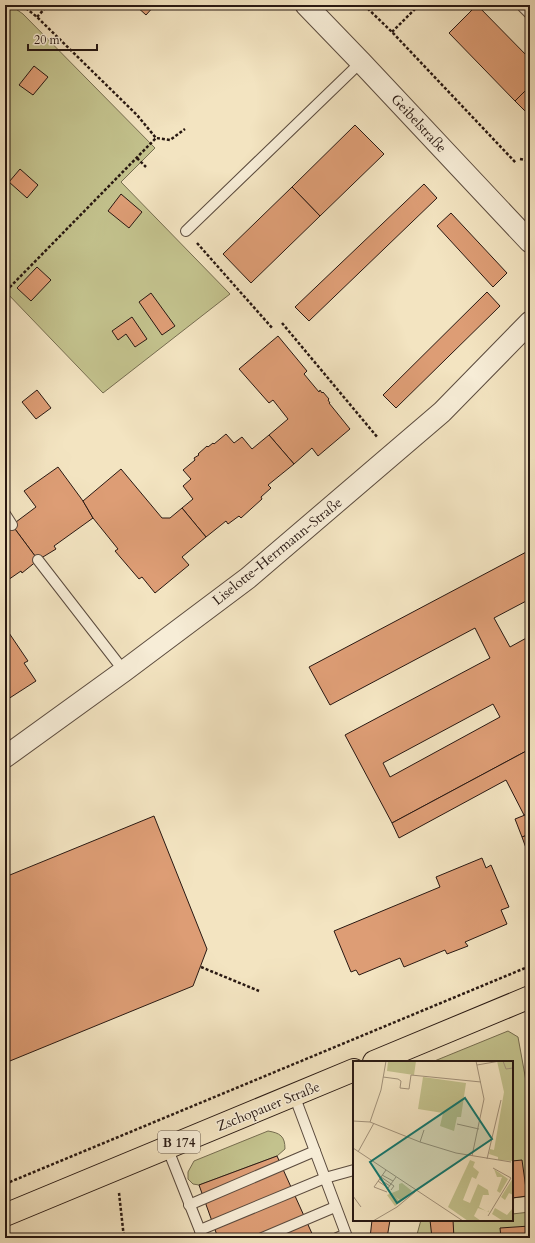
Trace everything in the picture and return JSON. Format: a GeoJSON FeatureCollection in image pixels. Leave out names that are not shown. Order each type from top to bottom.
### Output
{"type":"FeatureCollection","features":[{"type":"Feature","properties":{"kind":"main road"},"geometry":{"type":"LineString","coordinates":[[376,1061],[530,997]]}},
{"type":"Feature","properties":{"kind":"main road","name":"Zschopauer Straße"},"geometry":{"type":"LineString","coordinates":[[5,1215],[353,1070]]}},
{"type":"Feature","properties":{"kind":"street","name":"Geibelstraße"},"geometry":{"type":"LineString","coordinates":[[306,5],[530,242]]}},
{"type":"Feature","properties":{"kind":"street","name":"Liselotte-Herrmann-Straße"},"geometry":{"type":"LineString","coordinates":[[5,757],[124,671],[248,578],[442,412],[530,322]]}},
{"type":"Feature","properties":{"kind":"lane"},"geometry":{"type":"LineString","coordinates":[[523,5],[523,7],[530,14]]}},
{"type":"Feature","properties":{"kind":"lane"},"geometry":{"type":"LineString","coordinates":[[186,231],[361,62]]}},
{"type":"Feature","properties":{"kind":"lane"},"geometry":{"type":"LineString","coordinates":[[5,514],[12,525]]}},
{"type":"Feature","properties":{"kind":"lane"},"geometry":{"type":"LineString","coordinates":[[38,560],[124,671]]}},
{"type":"Feature","properties":{"kind":"lane"},"geometry":{"type":"LineString","coordinates":[[294,1095],[346,1234],[337,1238]]}},
{"type":"Feature","properties":{"kind":"lane"},"geometry":{"type":"LineString","coordinates":[[167,1147],[189,1205],[202,1234],[325,1178],[353,1170]]}},
{"type":"Feature","properties":{"kind":"lane"},"geometry":{"type":"LineString","coordinates":[[189,1205],[315,1151]]}},
{"type":"Feature","properties":{"kind":"lane"},"geometry":{"type":"LineString","coordinates":[[262,1238],[335,1207]]}},
{"type":"Feature","properties":{"kind":"path"},"geometry":{"type":"LineString","coordinates":[[22,5],[37,17],[137,116],[156,138],[170,140],[185,129]]}},
{"type":"Feature","properties":{"kind":"path"},"geometry":{"type":"LineString","coordinates":[[37,17],[48,5]]}},
{"type":"Feature","properties":{"kind":"path"},"geometry":{"type":"LineString","coordinates":[[364,5],[392,32],[516,163]]}},
{"type":"Feature","properties":{"kind":"path"},"geometry":{"type":"LineString","coordinates":[[392,32],[419,5]]}},
{"type":"Feature","properties":{"kind":"path"},"geometry":{"type":"LineString","coordinates":[[5,289],[10,287],[156,138]]}},
{"type":"Feature","properties":{"kind":"path"},"geometry":{"type":"LineString","coordinates":[[137,158],[146,167]]}},
{"type":"Feature","properties":{"kind":"path"},"geometry":{"type":"LineString","coordinates":[[520,159],[530,161]]}},
{"type":"Feature","properties":{"kind":"path"},"geometry":{"type":"LineString","coordinates":[[186,231],[273,329]]}},
{"type":"Feature","properties":{"kind":"path"},"geometry":{"type":"LineString","coordinates":[[282,323],[392,456]]}},
{"type":"Feature","properties":{"kind":"path"},"geometry":{"type":"LineString","coordinates":[[5,1184],[530,966]]}},
{"type":"Feature","properties":{"kind":"path"},"geometry":{"type":"LineString","coordinates":[[201,967],[259,991]]}},
{"type":"Feature","properties":{"kind":"path"},"geometry":{"type":"LineString","coordinates":[[119,1192],[124,1238]]}},
{"type":"Feature","properties":{"kind":"shaded area"},"geometry":{"type":"Polygon","coordinates":[[[5,5],[10,5],[23,14],[155,148],[121,182],[230,294],[103,393],[5,291],[5,5]]]}},
{"type":"Feature","properties":{"kind":"shaded area"},"geometry":{"type":"Polygon","coordinates":[[[508,1031],[518,1037],[530,1103],[530,1196],[513,1198],[513,1061],[434,1061],[508,1031]]]}},
{"type":"Feature","properties":{"kind":"shaded area"},"geometry":{"type":"Polygon","coordinates":[[[268,1131],[279,1134],[283,1138],[285,1149],[277,1156],[199,1185],[193,1184],[188,1179],[188,1172],[194,1161],[268,1131]]]}},
{"type":"Feature","properties":{"kind":"shaded area"},"geometry":{"type":"Polygon","coordinates":[[[530,1212],[530,1238],[416,1238],[421,1221],[513,1221],[513,1214],[530,1212]]]}},
{"type":"Feature","properties":{"kind":"building"},"geometry":{"type":"Polygon","coordinates":[[[135,5],[155,5],[146,15],[135,5]]]}},
{"type":"Feature","properties":{"kind":"building"},"geometry":{"type":"Polygon","coordinates":[[[477,5],[530,59],[530,86],[515,101],[449,33],[477,5]]]}},
{"type":"Feature","properties":{"kind":"building"},"geometry":{"type":"Polygon","coordinates":[[[34,66],[48,77],[33,95],[19,85],[34,66]]]}},
{"type":"Feature","properties":{"kind":"building"},"geometry":{"type":"Polygon","coordinates":[[[530,86],[530,116],[515,101],[530,86]]]}},
{"type":"Feature","properties":{"kind":"building"},"geometry":{"type":"Polygon","coordinates":[[[355,125],[384,154],[320,216],[292,187],[355,125]]]}},
{"type":"Feature","properties":{"kind":"building"},"geometry":{"type":"Polygon","coordinates":[[[20,169],[38,185],[27,198],[9,182],[20,169]]]}},
{"type":"Feature","properties":{"kind":"building"},"geometry":{"type":"Polygon","coordinates":[[[424,184],[437,198],[309,321],[295,307],[424,184]]]}},
{"type":"Feature","properties":{"kind":"building"},"geometry":{"type":"Polygon","coordinates":[[[292,187],[320,216],[251,283],[223,254],[292,187]]]}},
{"type":"Feature","properties":{"kind":"building"},"geometry":{"type":"Polygon","coordinates":[[[121,194],[142,212],[129,228],[108,211],[121,194]]]}},
{"type":"Feature","properties":{"kind":"building"},"geometry":{"type":"Polygon","coordinates":[[[451,213],[507,273],[493,287],[437,226],[451,213]]]}},
{"type":"Feature","properties":{"kind":"building"},"geometry":{"type":"Polygon","coordinates":[[[37,267],[51,280],[31,301],[17,288],[37,267]]]}},
{"type":"Feature","properties":{"kind":"building"},"geometry":{"type":"Polygon","coordinates":[[[487,292],[500,306],[396,408],[383,395],[487,292]]]}},
{"type":"Feature","properties":{"kind":"building"},"geometry":{"type":"Polygon","coordinates":[[[151,293],[175,326],[162,335],[139,302],[151,293]]]}},
{"type":"Feature","properties":{"kind":"building"},"geometry":{"type":"Polygon","coordinates":[[[132,317],[147,339],[135,347],[126,334],[118,340],[112,331],[132,317]]]}},
{"type":"Feature","properties":{"kind":"building"},"geometry":{"type":"Polygon","coordinates":[[[278,336],[307,371],[304,374],[319,392],[320,390],[322,393],[323,392],[329,399],[329,403],[350,429],[318,456],[312,448],[294,464],[269,435],[288,419],[273,400],[269,403],[239,369],[278,336]]]}},
{"type":"Feature","properties":{"kind":"building"},"geometry":{"type":"Polygon","coordinates":[[[37,390],[51,408],[36,419],[22,402],[37,390]]]}},
{"type":"Feature","properties":{"kind":"building"},"geometry":{"type":"Polygon","coordinates":[[[226,434],[234,443],[242,437],[252,449],[269,435],[294,464],[268,485],[271,488],[261,497],[262,499],[241,518],[239,516],[228,524],[226,521],[206,537],[182,508],[193,499],[183,486],[191,479],[183,470],[195,460],[194,458],[207,446],[208,447],[213,443],[214,444],[226,434]]]}},
{"type":"Feature","properties":{"kind":"building"},"geometry":{"type":"Polygon","coordinates":[[[58,467],[83,501],[93,518],[54,546],[56,549],[38,560],[12,525],[36,507],[24,491],[58,467]]]}},
{"type":"Feature","properties":{"kind":"building"},"geometry":{"type":"Polygon","coordinates":[[[121,469],[162,518],[170,518],[182,508],[206,537],[182,557],[189,565],[155,593],[142,577],[139,579],[115,551],[118,549],[93,518],[83,501],[121,469]]]}},
{"type":"Feature","properties":{"kind":"building"},"geometry":{"type":"Polygon","coordinates":[[[12,525],[38,560],[22,573],[21,571],[5,582],[5,530],[12,525]]]}},
{"type":"Feature","properties":{"kind":"building"},"geometry":{"type":"Polygon","coordinates":[[[530,550],[530,599],[494,618],[510,647],[530,636],[530,749],[392,823],[345,735],[490,658],[475,628],[330,705],[309,667],[530,550]],[[493,704],[383,763],[390,777],[500,717],[493,704]]]}},
{"type":"Feature","properties":{"kind":"building"},"geometry":{"type":"Polygon","coordinates":[[[7,630],[28,661],[24,663],[36,681],[5,701],[5,631],[7,630]]]}},
{"type":"Feature","properties":{"kind":"building"},"geometry":{"type":"Polygon","coordinates":[[[530,749],[530,813],[524,815],[506,780],[399,838],[392,823],[530,749]]]}},
{"type":"Feature","properties":{"kind":"building"},"geometry":{"type":"Polygon","coordinates":[[[530,813],[530,834],[522,837],[515,819],[530,813]]]}},
{"type":"Feature","properties":{"kind":"building"},"geometry":{"type":"Polygon","coordinates":[[[154,816],[207,949],[193,986],[5,1063],[5,877],[154,816]]]}},
{"type":"Feature","properties":{"kind":"building"},"geometry":{"type":"Polygon","coordinates":[[[530,834],[530,859],[522,837],[530,834]]]}},
{"type":"Feature","properties":{"kind":"building"},"geometry":{"type":"Polygon","coordinates":[[[482,858],[486,868],[491,865],[509,907],[501,910],[507,924],[465,942],[468,946],[447,954],[445,950],[404,967],[400,958],[359,975],[356,970],[351,972],[334,931],[440,887],[436,877],[482,858]]]}},
{"type":"Feature","properties":{"kind":"building"},"geometry":{"type":"Polygon","coordinates":[[[277,1156],[314,1238],[218,1238],[199,1185],[277,1156]]]}},
{"type":"Feature","properties":{"kind":"building"},"geometry":{"type":"Polygon","coordinates":[[[522,1160],[527,1196],[513,1198],[513,1161],[522,1160]]]}},
{"type":"Feature","properties":{"kind":"building"},"geometry":{"type":"Polygon","coordinates":[[[372,1221],[390,1221],[387,1238],[370,1238],[372,1221]]]}},
{"type":"Feature","properties":{"kind":"building"},"geometry":{"type":"Polygon","coordinates":[[[430,1221],[453,1221],[454,1238],[432,1238],[430,1221]]]}},
{"type":"Feature","properties":{"kind":"building"},"geometry":{"type":"Polygon","coordinates":[[[530,1226],[530,1238],[501,1238],[500,1228],[530,1226]]]}}]}
